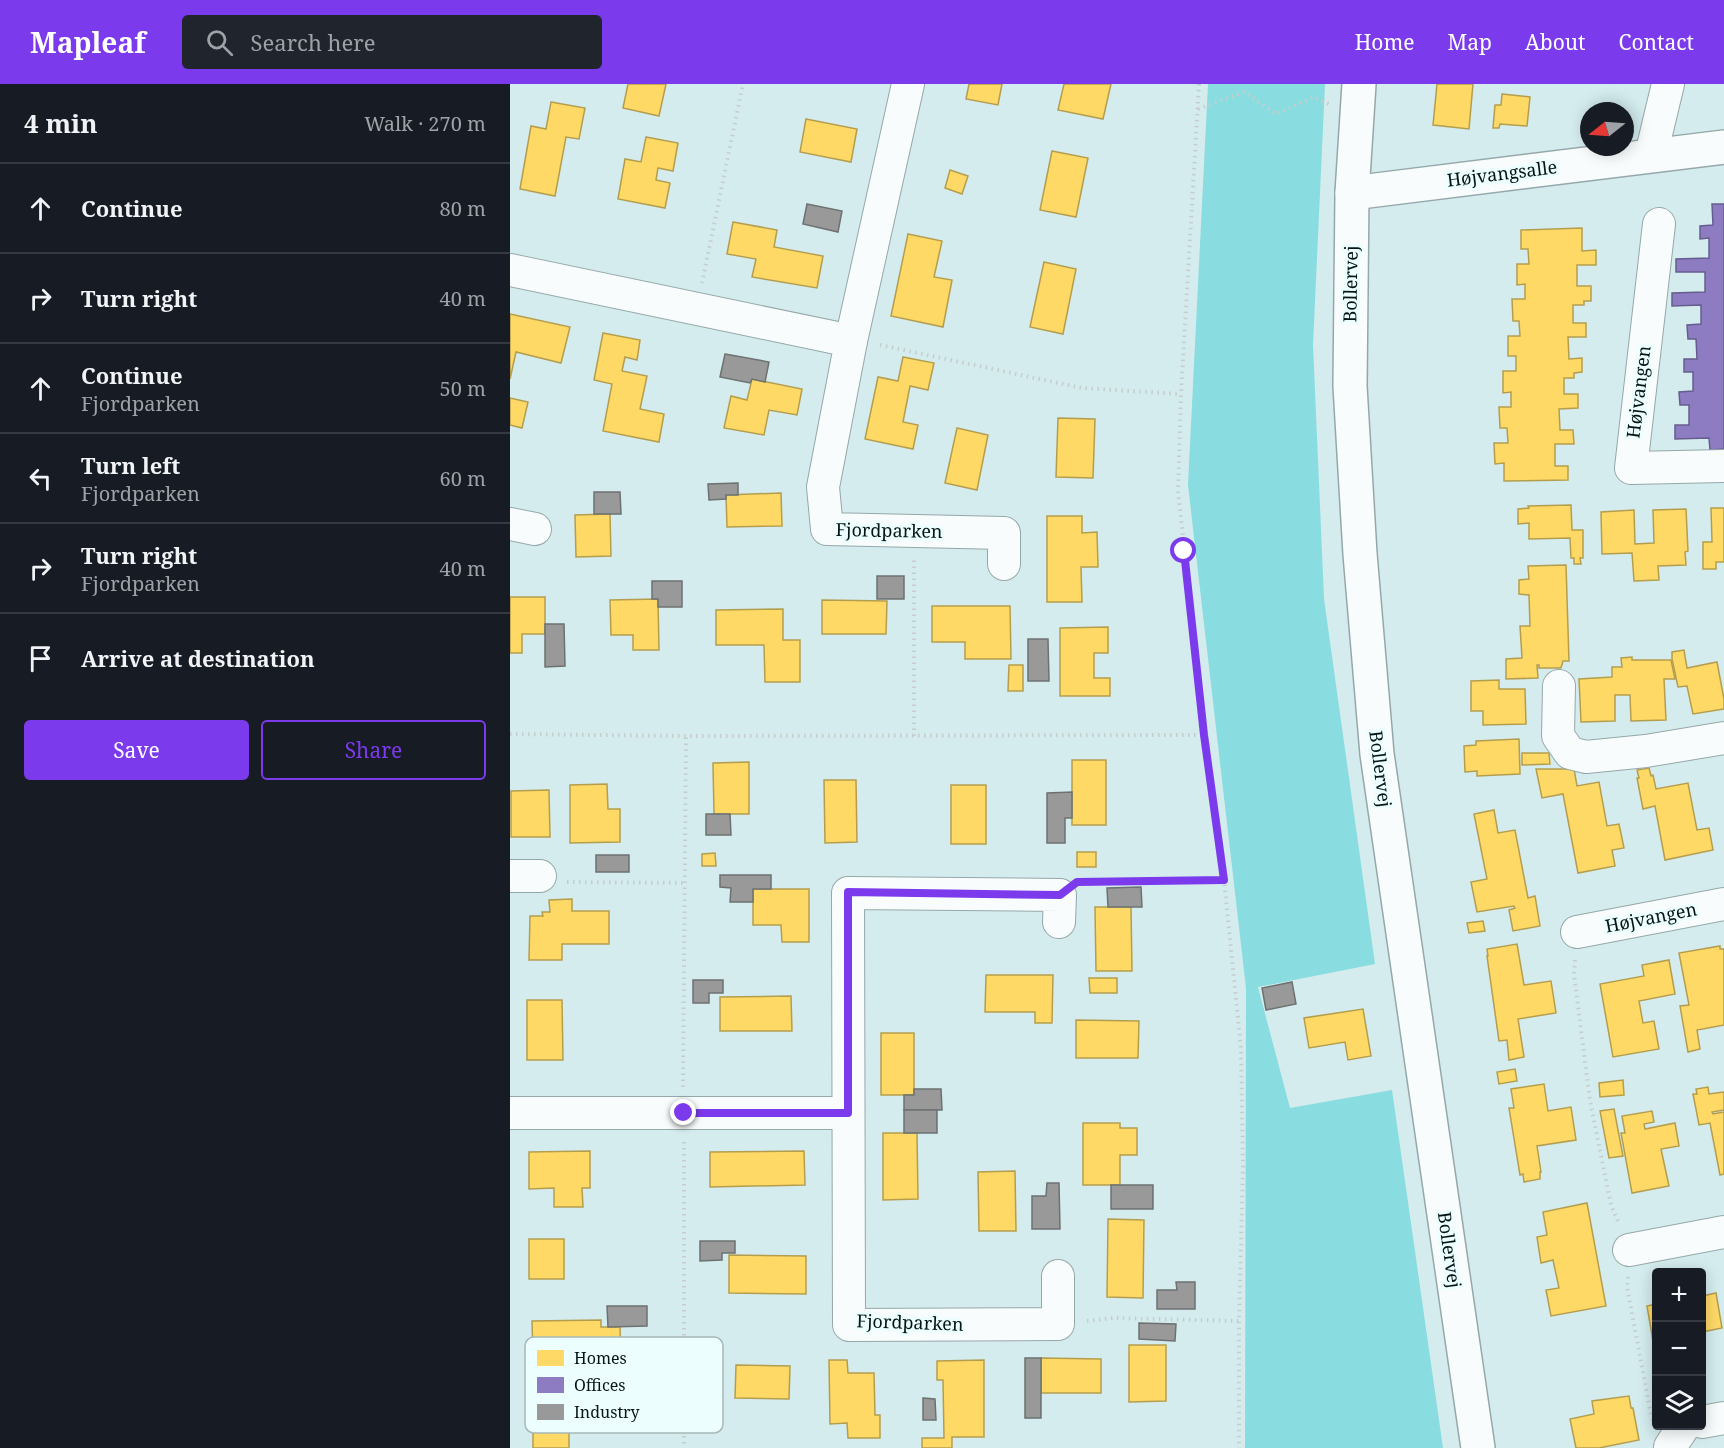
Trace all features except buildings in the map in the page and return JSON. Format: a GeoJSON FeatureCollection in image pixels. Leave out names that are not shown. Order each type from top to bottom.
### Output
{"type":"FeatureCollection","features":[{"type":"Feature","properties":{"kind":"main road","name":"Bollervej"},"geometry":{"type":"LineString","coordinates":[[1359,84],[1352,193],[1350,386],[1360,554],[1377,754],[1478,1448]]}},
{"type":"Feature","properties":{"kind":"main road","name":"Højvangsalle"},"geometry":{"type":"LineString","coordinates":[[1352,193],[1724,147]]}},
{"type":"Feature","properties":{"kind":"street","name":"Fjordparken"},"geometry":{"type":"LineString","coordinates":[[908,84],[851,341],[823,487],[827,529],[1004,533],[1004,564]]}},
{"type":"Feature","properties":{"kind":"street"},"geometry":{"type":"LineString","coordinates":[[1652,155],[1668,84]]}},
{"type":"Feature","properties":{"kind":"street","name":"Højvangen"},"geometry":{"type":"LineString","coordinates":[[1659,224],[1631,468],[1724,466]]}},
{"type":"Feature","properties":{"kind":"street"},"geometry":{"type":"LineString","coordinates":[[510,270],[851,341]]}},
{"type":"Feature","properties":{"kind":"street"},"geometry":{"type":"LineString","coordinates":[[1558,686],[1558,736],[1570,753],[1586,757],[1724,738]]}},
{"type":"Feature","properties":{"kind":"street","name":"Fjordparken"},"geometry":{"type":"LineString","coordinates":[[1058,1324],[849,1325],[848,892],[1060,908]]}},
{"type":"Feature","properties":{"kind":"street","name":"Højvangen"},"geometry":{"type":"LineString","coordinates":[[1577,932],[1724,904]]}},
{"type":"Feature","properties":{"kind":"street"},"geometry":{"type":"LineString","coordinates":[[510,1113],[848,1113]]}},
{"type":"Feature","properties":{"kind":"street"},"geometry":{"type":"LineString","coordinates":[[1629,1250],[1724,1232]]}},
{"type":"Feature","properties":{"kind":"street"},"geometry":{"type":"LineString","coordinates":[[1058,1276],[1058,1324]]}},
{"type":"Feature","properties":{"kind":"street"},"geometry":{"type":"LineString","coordinates":[[1706,1421],[1724,1418]]}},
{"type":"Feature","properties":{"kind":"path"},"geometry":{"type":"LineString","coordinates":[[698,309],[743,84]]}},
{"type":"Feature","properties":{"kind":"path"},"geometry":{"type":"LineString","coordinates":[[1199,84],[1180,394],[1178,491],[1204,735],[1224,880],[1240,1048],[1243,1167],[1239,1321],[1239,1448]]}},
{"type":"Feature","properties":{"kind":"path"},"geometry":{"type":"LineString","coordinates":[[1198,109],[1245,92],[1276,114],[1314,97],[1357,116]]}},
{"type":"Feature","properties":{"kind":"path"},"geometry":{"type":"LineString","coordinates":[[851,341],[870,343],[1082,388],[1180,394]]}},
{"type":"Feature","properties":{"kind":"path"},"geometry":{"type":"LineString","coordinates":[[914,531],[914,736]]}},
{"type":"Feature","properties":{"kind":"path"},"geometry":{"type":"LineString","coordinates":[[510,734],[1204,735]]}},
{"type":"Feature","properties":{"kind":"path"},"geometry":{"type":"LineString","coordinates":[[525,876],[556,882],[686,883]]}},
{"type":"Feature","properties":{"kind":"path"},"geometry":{"type":"LineString","coordinates":[[1060,908],[1077,882],[1224,880]]}},
{"type":"Feature","properties":{"kind":"path"},"geometry":{"type":"LineString","coordinates":[[1577,932],[1574,975],[1590,1101],[1611,1205],[1629,1250],[1627,1287],[1651,1415],[1670,1432]]}},
{"type":"Feature","properties":{"kind":"path"},"geometry":{"type":"LineString","coordinates":[[1058,1324],[1114,1318],[1239,1321]]}},
{"type":"Feature","properties":{"kind":"shaded area"},"geometry":{"type":"Polygon","coordinates":[[[1208,84],[1325,84],[1313,345],[1324,599],[1375,964],[1258,987],[1290,1108],[1392,1090],[1443,1448],[1245,1448],[1246,988],[1188,485],[1208,84]]]}},
{"type":"Feature","properties":{"kind":"route"},"geometry":{"type":"LineString","coordinates":[[684,1113],[848,1113],[848,892],[1060,895],[1077,882],[1224,880],[1204,735],[1184,551]]}}]}
